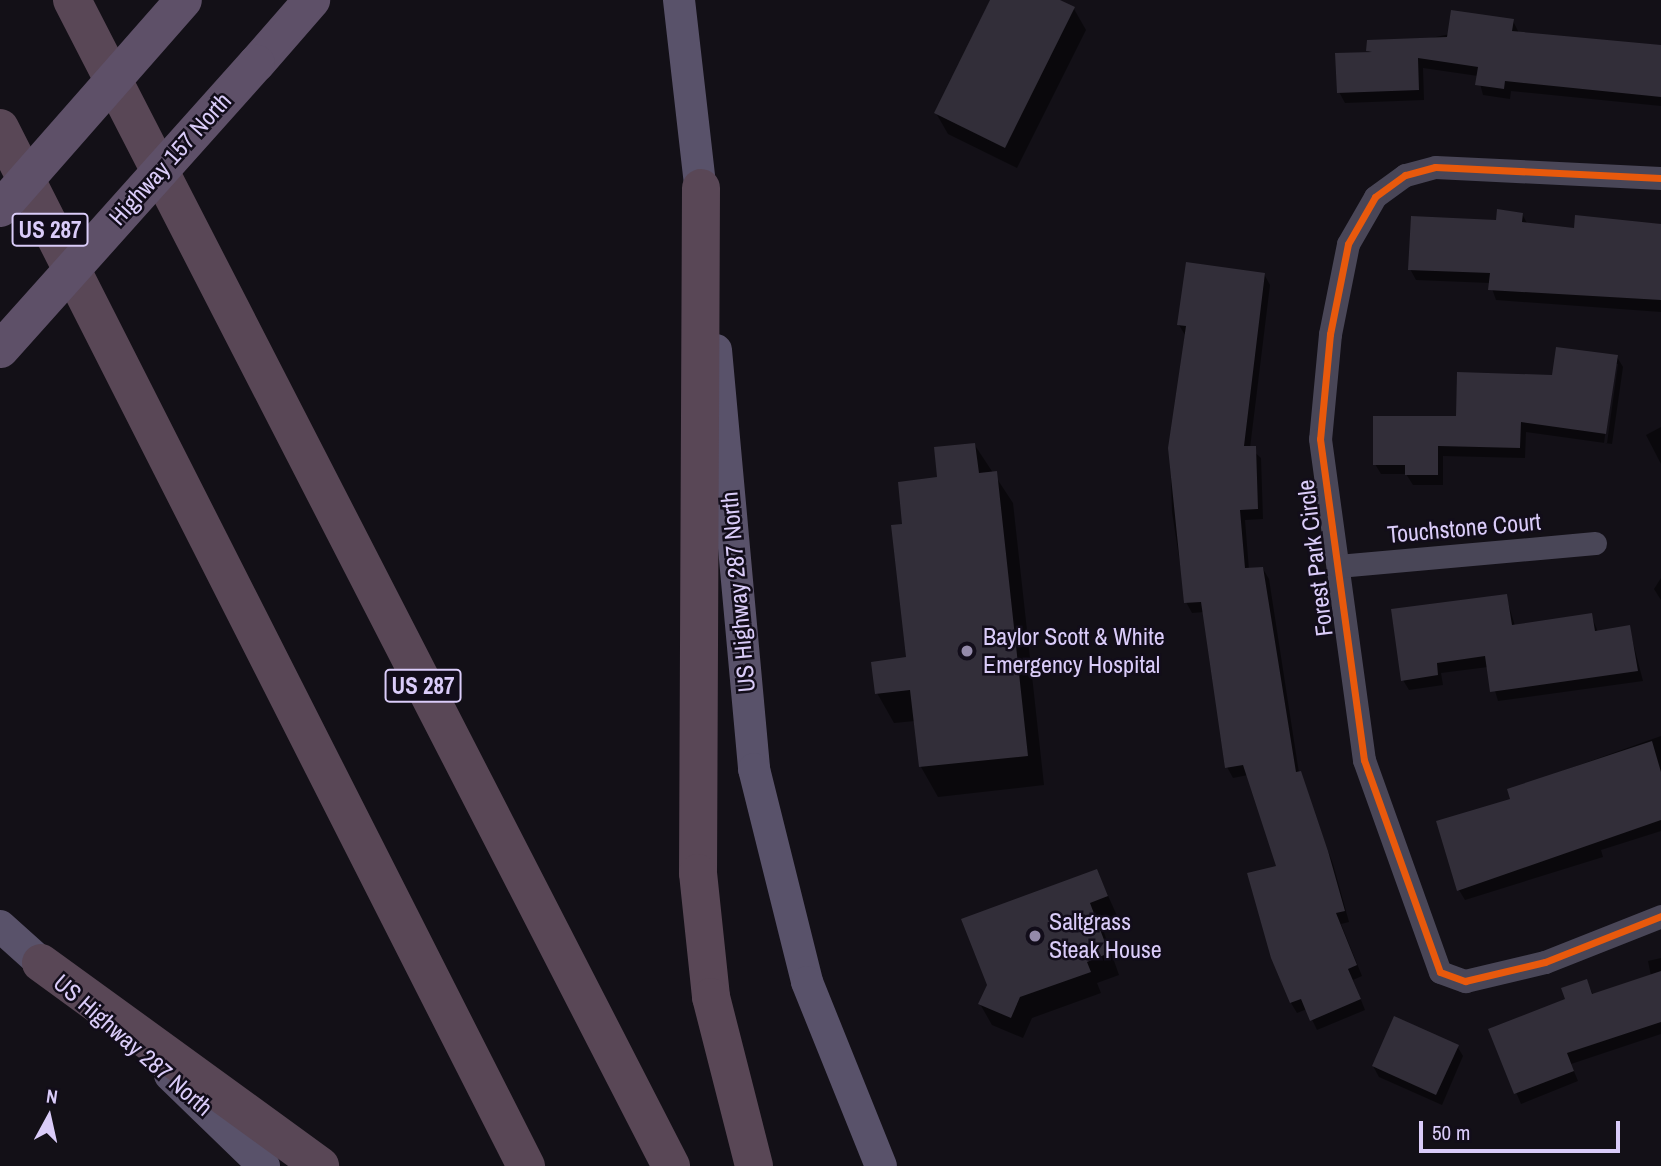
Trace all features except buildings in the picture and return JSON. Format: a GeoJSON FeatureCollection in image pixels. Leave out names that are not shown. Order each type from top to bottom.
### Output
{"type":"FeatureCollection","features":[{"type":"Feature","properties":{"kind":"highway","name":"US 287"},"geometry":{"type":"LineString","coordinates":[[72,0],[671,1166]]}},
{"type":"Feature","properties":{"kind":"highway","name":"US 287"},"geometry":{"type":"LineString","coordinates":[[0,128],[526,1166]]}},
{"type":"Feature","properties":{"kind":"highway"},"geometry":{"type":"LineString","coordinates":[[701,188],[698,873],[710,997],[754,1166]]}},
{"type":"Feature","properties":{"kind":"highway"},"geometry":{"type":"LineString","coordinates":[[41,963],[320,1166]]}},
{"type":"Feature","properties":{"kind":"main road"},"geometry":{"type":"LineString","coordinates":[[0,208],[183,0]]}},
{"type":"Feature","properties":{"kind":"main road","name":"Highway 157 North"},"geometry":{"type":"LineString","coordinates":[[0,349],[311,0]]}},
{"type":"Feature","properties":{"kind":"main road","name":"US Highway 287 North"},"geometry":{"type":"LineString","coordinates":[[679,0],[701,188],[754,769],[807,982],[881,1166]]}},
{"type":"Feature","properties":{"kind":"main road","name":"US Highway 287 North"},"geometry":{"type":"LineString","coordinates":[[0,926],[196,1098],[264,1166]]}},
{"type":"Feature","properties":{"kind":"street","name":"Forest Park Circle"},"geometry":{"type":"LineString","coordinates":[[1661,178],[1435,167],[1405,175],[1375,197],[1348,244],[1330,334],[1321,439],[1364,760],[1440,972],[1465,981],[1545,962],[1661,916]]}},
{"type":"Feature","properties":{"kind":"street","name":"Touchstone Court"},"geometry":{"type":"LineString","coordinates":[[1338,566],[1595,543]]}},
{"type":"Feature","properties":{"kind":"cycle path"},"geometry":{"type":"LineString","coordinates":[[1661,178],[1435,167],[1405,175],[1375,197],[1348,244],[1330,334],[1320,439],[1364,760],[1440,972],[1465,981],[1545,962],[1661,916]]}},
{"type":"Feature","properties":{"kind":"place","name":"Baylor Scott & White Emergency Hospital"},"geometry":{"type":"Point","coordinates":[967,651]}},
{"type":"Feature","properties":{"kind":"place","name":"Saltgrass Steak House"},"geometry":{"type":"Point","coordinates":[1035,936]}}]}
